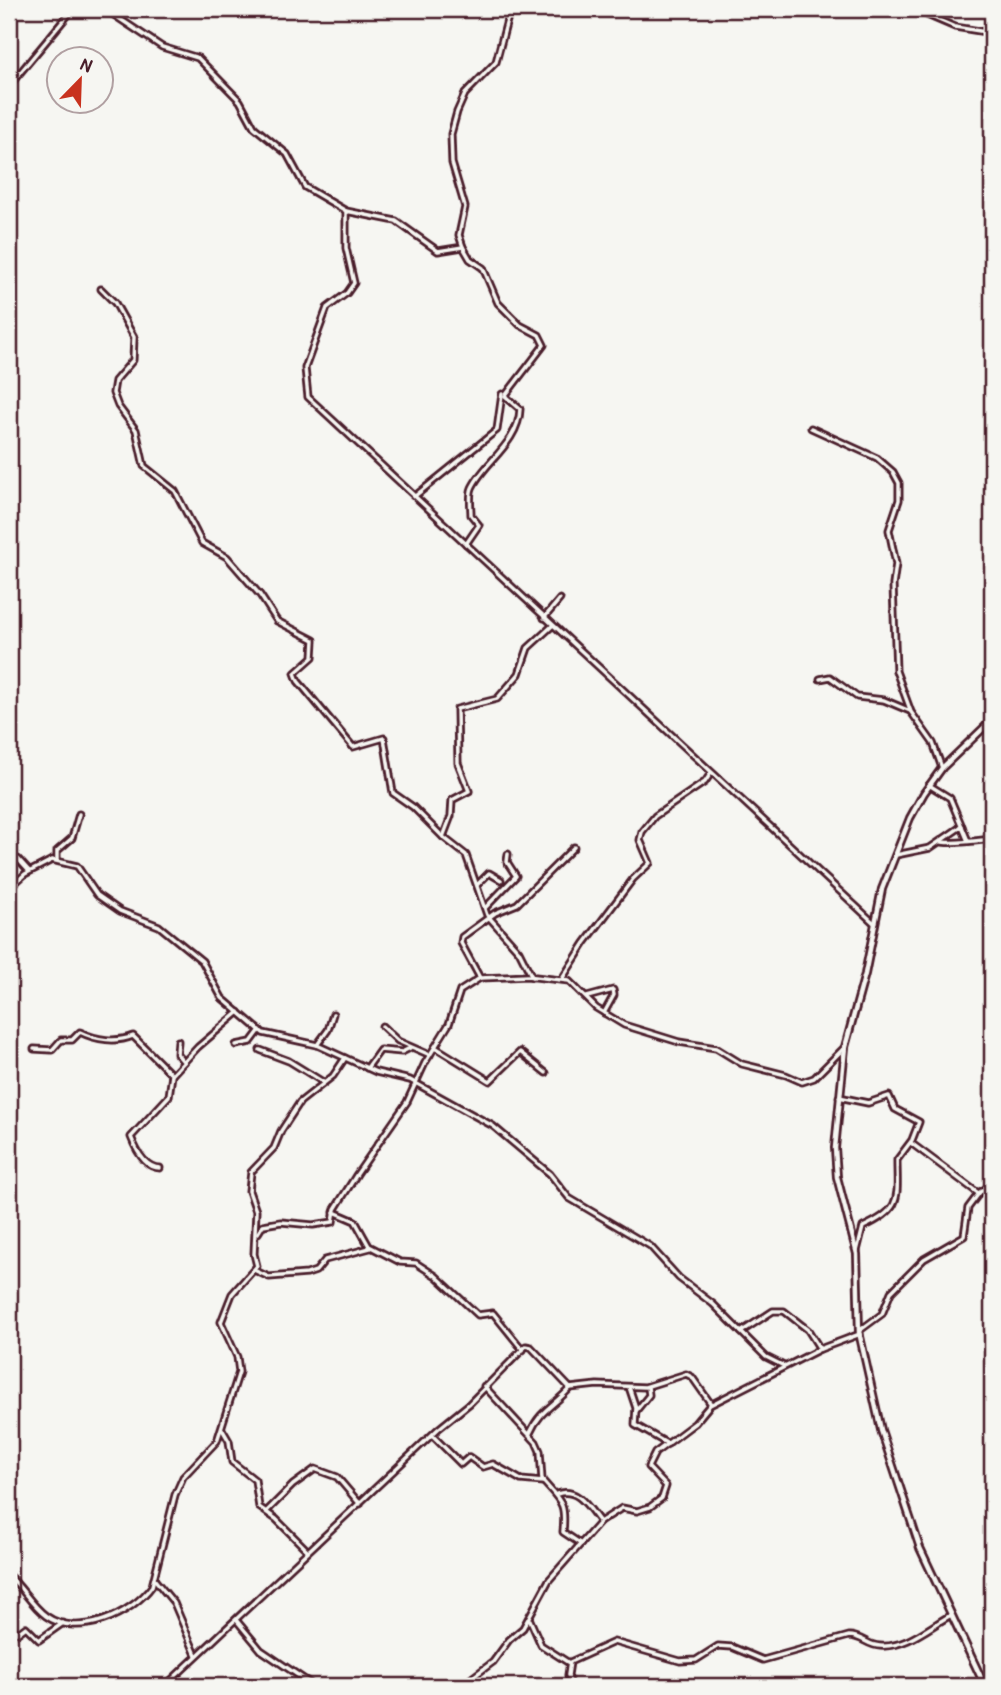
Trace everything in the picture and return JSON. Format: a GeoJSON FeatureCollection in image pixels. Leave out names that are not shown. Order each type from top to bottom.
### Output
{"type":"FeatureCollection","features":[{"type":"Feature","properties":{"kind":"street"},"geometry":{"type":"LineString","coordinates":[[9,86],[74,9]]}},
{"type":"Feature","properties":{"kind":"street"},"geometry":{"type":"LineString","coordinates":[[105,9],[162,47],[198,58],[240,101],[254,127],[287,154],[304,186],[346,211],[390,218],[437,251],[463,247]]}},
{"type":"Feature","properties":{"kind":"street"},"geometry":{"type":"LineString","coordinates":[[466,544],[479,525],[471,515],[472,487],[509,439],[519,416],[520,409],[505,396],[525,374],[545,343],[498,303],[483,268],[472,261],[459,235],[465,206],[453,170],[451,134],[463,98],[496,62],[510,9]]}},
{"type":"Feature","properties":{"kind":"street"},"geometry":{"type":"LineString","coordinates":[[914,9],[954,27],[992,33]]}},
{"type":"Feature","properties":{"kind":"street"},"geometry":{"type":"LineString","coordinates":[[346,211],[345,248],[354,283],[350,291],[327,308],[305,368],[307,396],[874,923]]}},
{"type":"Feature","properties":{"kind":"street"},"geometry":{"type":"LineString","coordinates":[[101,289],[115,303],[134,337],[134,360],[115,381],[113,393],[118,406],[136,430],[144,466],[175,491],[202,543],[227,556],[260,595],[274,618],[314,640],[313,656],[295,674],[298,681],[352,747],[357,748],[384,738],[393,793],[414,807],[443,837],[466,855],[489,917],[519,951],[533,977]]}},
{"type":"Feature","properties":{"kind":"street"},"geometry":{"type":"LineString","coordinates":[[415,496],[497,430],[502,394]]}},
{"type":"Feature","properties":{"kind":"street"},"geometry":{"type":"LineString","coordinates":[[811,428],[877,458],[893,472],[899,483],[900,500],[888,530],[895,564],[895,667],[899,685],[911,712],[932,741],[944,766]]}},
{"type":"Feature","properties":{"kind":"street"},"geometry":{"type":"LineString","coordinates":[[544,618],[560,599]]}},
{"type":"Feature","properties":{"kind":"street"},"geometry":{"type":"LineString","coordinates":[[443,837],[451,816],[452,800],[470,791],[458,763],[457,709],[497,699],[519,674],[528,648],[552,626]]}},
{"type":"Feature","properties":{"kind":"street"},"geometry":{"type":"LineString","coordinates":[[820,679],[830,677],[858,697],[884,700],[911,712]]}},
{"type":"Feature","properties":{"kind":"street"},"geometry":{"type":"LineString","coordinates":[[985,1686],[915,1534],[881,1430],[859,1332],[857,1254],[837,1177],[835,1139],[845,1047],[865,974],[874,923],[896,855],[910,818],[929,785],[944,766],[992,720]]}},
{"type":"Feature","properties":{"kind":"street"},"geometry":{"type":"LineString","coordinates":[[562,979],[585,943],[634,879],[650,863],[640,839],[646,826],[705,782],[711,773]]}},
{"type":"Feature","properties":{"kind":"street"},"geometry":{"type":"LineString","coordinates":[[929,785],[950,798],[968,841]]}},
{"type":"Feature","properties":{"kind":"street"},"geometry":{"type":"LineString","coordinates":[[57,859],[57,850],[74,834],[79,814]]}},
{"type":"Feature","properties":{"kind":"street"},"geometry":{"type":"LineString","coordinates":[[896,855],[923,851],[962,826]]}},
{"type":"Feature","properties":{"kind":"street"},"geometry":{"type":"LineString","coordinates":[[940,842],[992,839]]}},
{"type":"Feature","properties":{"kind":"street"},"geometry":{"type":"LineString","coordinates":[[480,978],[461,940],[489,917],[517,904],[574,847]]}},
{"type":"Feature","properties":{"kind":"street"},"geometry":{"type":"LineString","coordinates":[[485,908],[516,877],[507,862],[508,854]]}},
{"type":"Feature","properties":{"kind":"street"},"geometry":{"type":"LineString","coordinates":[[9,858],[18,859],[30,871]]}},
{"type":"Feature","properties":{"kind":"street"},"geometry":{"type":"LineString","coordinates":[[9,884],[16,883],[30,871],[57,859],[79,867],[94,892],[115,908],[159,926],[202,961],[222,998],[260,1030],[269,1036],[317,1045],[366,1068],[416,1083],[505,1134],[550,1174],[569,1198],[655,1250],[679,1278],[713,1304],[766,1357],[784,1366]]}},
{"type":"Feature","properties":{"kind":"street"},"geometry":{"type":"LineString","coordinates":[[477,886],[489,873],[501,880]]}},
{"type":"Feature","properties":{"kind":"street"},"geometry":{"type":"LineString","coordinates":[[257,1235],[263,1225],[279,1222],[331,1223],[334,1212],[416,1083],[449,1024],[460,991],[480,978],[562,979],[577,986],[604,1013],[640,1031],[716,1048],[742,1065],[786,1074],[802,1082],[814,1078],[845,1047]]}},
{"type":"Feature","properties":{"kind":"street"},"geometry":{"type":"LineString","coordinates":[[586,997],[613,990],[613,997],[604,1013]]}},
{"type":"Feature","properties":{"kind":"street"},"geometry":{"type":"LineString","coordinates":[[160,1168],[154,1168],[143,1159],[131,1138],[169,1096],[172,1075],[239,1012]]}},
{"type":"Feature","properties":{"kind":"street"},"geometry":{"type":"LineString","coordinates":[[317,1045],[330,1027],[333,1014]]}},
{"type":"Feature","properties":{"kind":"street"},"geometry":{"type":"LineString","coordinates":[[382,1026],[411,1048],[430,1055]]}},
{"type":"Feature","properties":{"kind":"street"},"geometry":{"type":"LineString","coordinates":[[236,1045],[251,1042],[260,1030]]}},
{"type":"Feature","properties":{"kind":"street"},"geometry":{"type":"LineString","coordinates":[[34,1049],[52,1051],[61,1040],[72,1040],[82,1032],[92,1039],[106,1041],[133,1036],[172,1075]]}},
{"type":"Feature","properties":{"kind":"street"},"geometry":{"type":"LineString","coordinates":[[177,1041],[177,1054],[184,1062]]}},
{"type":"Feature","properties":{"kind":"street"},"geometry":{"type":"LineString","coordinates":[[435,1047],[490,1081],[520,1052],[546,1073]]}},
{"type":"Feature","properties":{"kind":"street"},"geometry":{"type":"LineString","coordinates":[[366,1068],[380,1050],[402,1052],[411,1048]]}},
{"type":"Feature","properties":{"kind":"street"},"geometry":{"type":"LineString","coordinates":[[260,1050],[289,1061],[323,1082]]}},
{"type":"Feature","properties":{"kind":"street"},"geometry":{"type":"LineString","coordinates":[[9,1576],[44,1615],[80,1626],[109,1618],[144,1596],[155,1580],[165,1544],[168,1519],[183,1477],[210,1451],[222,1429],[239,1367],[234,1348],[222,1328],[222,1318],[232,1294],[256,1270],[256,1210],[249,1191],[251,1172],[275,1148],[281,1131],[299,1104],[332,1076],[346,1058]]}},
{"type":"Feature","properties":{"kind":"street"},"geometry":{"type":"LineString","coordinates":[[839,1097],[868,1103],[890,1097],[895,1109],[919,1120],[911,1143],[897,1160],[899,1194],[882,1218],[863,1227],[857,1254]]}},
{"type":"Feature","properties":{"kind":"street"},"geometry":{"type":"LineString","coordinates":[[911,1143],[978,1193]]}},
{"type":"Feature","properties":{"kind":"street"},"geometry":{"type":"LineString","coordinates":[[461,1686],[492,1662],[530,1618],[550,1580],[565,1566],[600,1522],[622,1508],[643,1510],[662,1498],[668,1489],[648,1466],[656,1452],[695,1423],[712,1404],[784,1366],[859,1332],[882,1314],[891,1292],[924,1259],[964,1236],[966,1211],[978,1193],[992,1185]]}},
{"type":"Feature","properties":{"kind":"street"},"geometry":{"type":"LineString","coordinates":[[334,1212],[355,1221],[362,1238],[372,1247],[400,1262],[416,1263],[429,1271],[454,1290],[478,1315],[493,1313],[523,1350]]}},
{"type":"Feature","properties":{"kind":"street"},"geometry":{"type":"LineString","coordinates":[[256,1270],[269,1277],[307,1274],[316,1271],[325,1260],[372,1247]]}},
{"type":"Feature","properties":{"kind":"street"},"geometry":{"type":"LineString","coordinates":[[741,1332],[774,1311],[784,1311],[808,1330],[820,1349]]}},
{"type":"Feature","properties":{"kind":"street"},"geometry":{"type":"LineString","coordinates":[[164,1686],[469,1404],[484,1386],[527,1346],[570,1388]]}},
{"type":"Feature","properties":{"kind":"street"},"geometry":{"type":"LineString","coordinates":[[530,1433],[540,1413],[556,1403],[570,1388],[648,1387],[686,1374],[692,1377],[712,1404]]}},
{"type":"Feature","properties":{"kind":"street"},"geometry":{"type":"LineString","coordinates":[[484,1386],[530,1433],[540,1451],[543,1482]]}},
{"type":"Feature","properties":{"kind":"street"},"geometry":{"type":"LineString","coordinates":[[629,1387],[638,1428],[668,1444]]}},
{"type":"Feature","properties":{"kind":"street"},"geometry":{"type":"LineString","coordinates":[[636,1411],[649,1395],[648,1387]]}},
{"type":"Feature","properties":{"kind":"street"},"geometry":{"type":"LineString","coordinates":[[222,1429],[229,1441],[232,1462],[255,1480],[259,1507],[267,1511],[309,1551]]}},
{"type":"Feature","properties":{"kind":"street"},"geometry":{"type":"LineString","coordinates":[[433,1436],[461,1464],[469,1457],[483,1467],[493,1464],[521,1480],[543,1482],[557,1493],[564,1510],[563,1532],[580,1544]]}},
{"type":"Feature","properties":{"kind":"street"},"geometry":{"type":"LineString","coordinates":[[267,1511],[293,1485],[315,1469],[337,1477],[360,1504]]}},
{"type":"Feature","properties":{"kind":"street"},"geometry":{"type":"LineString","coordinates":[[557,1493],[568,1491],[576,1494],[600,1522]]}},
{"type":"Feature","properties":{"kind":"street"},"geometry":{"type":"LineString","coordinates":[[155,1580],[174,1603],[198,1652]]}},
{"type":"Feature","properties":{"kind":"street"},"geometry":{"type":"LineString","coordinates":[[569,1663],[616,1642],[643,1653],[686,1661],[696,1660],[718,1646],[732,1647],[763,1660],[849,1636],[864,1638],[876,1646],[887,1646],[914,1637],[951,1615]]}},
{"type":"Feature","properties":{"kind":"street"},"geometry":{"type":"LineString","coordinates":[[530,1618],[541,1645],[569,1663]]}},
{"type":"Feature","properties":{"kind":"street"},"geometry":{"type":"LineString","coordinates":[[236,1621],[261,1650],[314,1686]]}},
{"type":"Feature","properties":{"kind":"street"},"geometry":{"type":"LineString","coordinates":[[9,1626],[18,1633],[26,1627],[39,1640],[63,1623]]}},
{"type":"Feature","properties":{"kind":"street"},"geometry":{"type":"LineString","coordinates":[[569,1663],[570,1686]]}}]}
